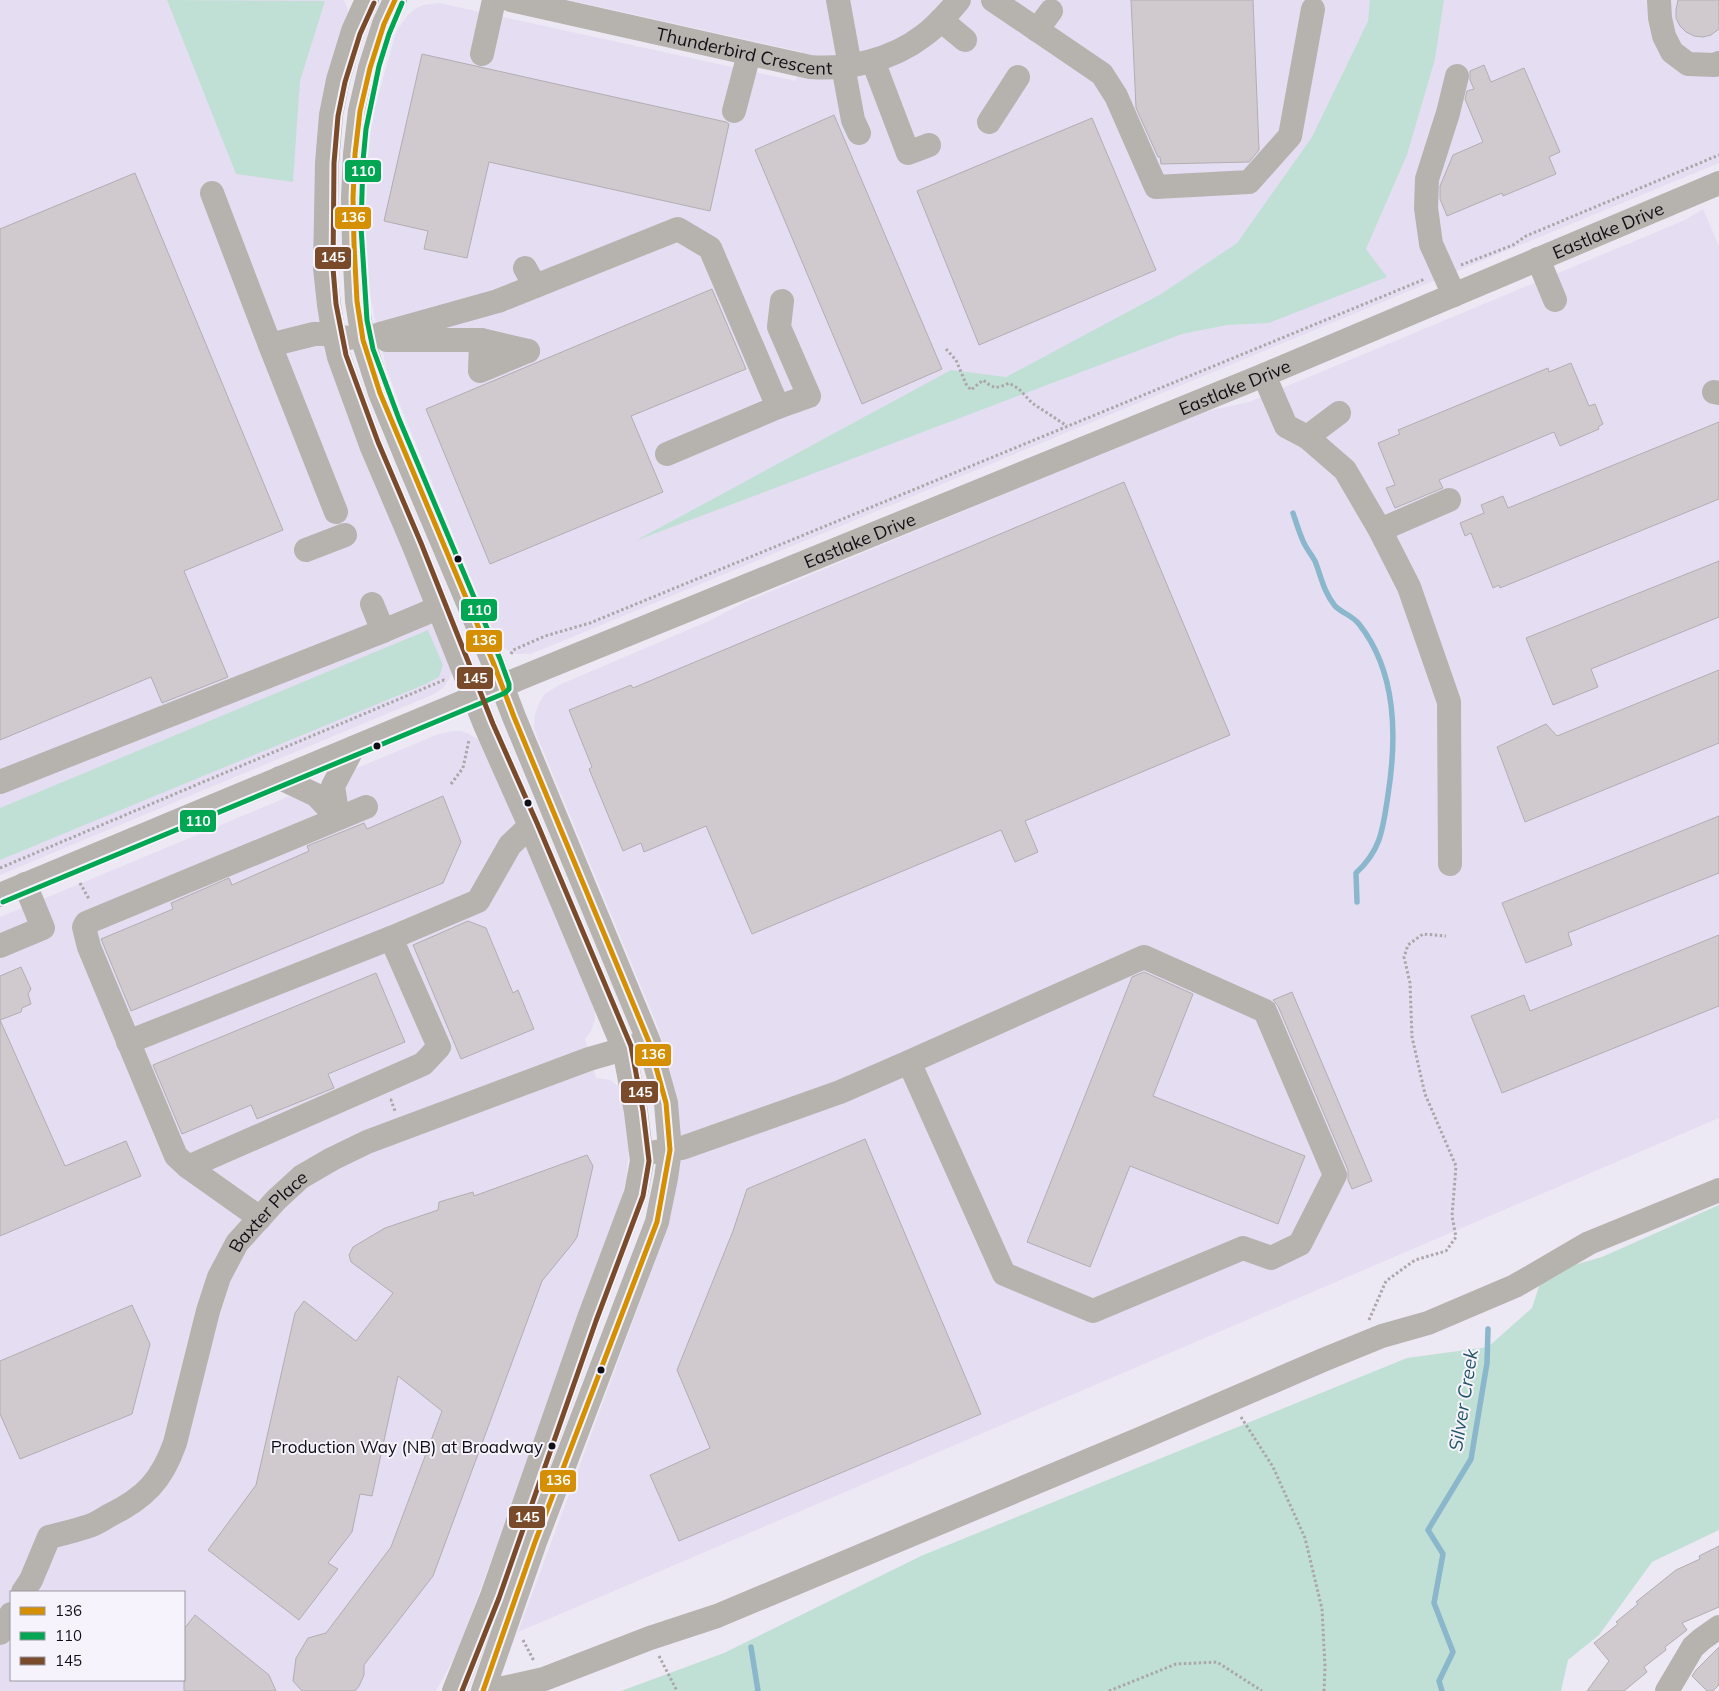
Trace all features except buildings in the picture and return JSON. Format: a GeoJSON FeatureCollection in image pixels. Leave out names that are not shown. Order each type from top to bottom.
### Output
{"type":"FeatureCollection","features":[{"type":"Feature","properties":{"kind":"street"},"geometry":{"type":"LineString","coordinates":[[367,0],[353,31],[338,80],[331,115],[327,163],[325,268],[334,336],[371,445],[474,697],[624,1049],[636,1112],[642,1161],[636,1192],[589,1318],[492,1596],[454,1691]]}},
{"type":"Feature","properties":{"kind":"street"},"geometry":{"type":"LineString","coordinates":[[395,0],[384,24],[370,68],[360,112],[355,154],[353,198],[354,244],[357,301],[363,340],[380,393],[649,1042],[666,1103],[670,1150],[656,1222],[536,1542],[484,1689],[494,1690],[544,1679],[650,1638],[717,1616],[1382,1336],[1428,1323],[1507,1289],[1589,1243],[1719,1190]]}},
{"type":"Feature","properties":{"kind":"street"},"geometry":{"type":"LineString","coordinates":[[482,54],[494,0]]}},
{"type":"Feature","properties":{"kind":"street","name":"Thunderbird Crescent"},"geometry":{"type":"LineString","coordinates":[[511,0],[749,54],[823,68],[873,61],[899,50],[923,36],[959,0]]}},
{"type":"Feature","properties":{"kind":"street"},"geometry":{"type":"LineString","coordinates":[[838,0],[853,120],[859,134]]}},
{"type":"Feature","properties":{"kind":"street"},"geometry":{"type":"LineString","coordinates":[[994,0],[1044,20],[1102,74],[1116,96],[1156,187],[1249,182],[1290,136],[1313,9]]}},
{"type":"Feature","properties":{"kind":"street"},"geometry":{"type":"LineString","coordinates":[[1659,0],[1664,36],[1672,52],[1688,64],[1715,65],[1719,63]]}},
{"type":"Feature","properties":{"kind":"street"},"geometry":{"type":"LineString","coordinates":[[941,20],[965,40]]}},
{"type":"Feature","properties":{"kind":"street"},"geometry":{"type":"LineString","coordinates":[[734,111],[749,54]]}},
{"type":"Feature","properties":{"kind":"street"},"geometry":{"type":"LineString","coordinates":[[873,61],[908,153],[929,145]]}},
{"type":"Feature","properties":{"kind":"street"},"geometry":{"type":"LineString","coordinates":[[1454,295],[1431,244],[1426,198],[1428,179],[1457,76]]}},
{"type":"Feature","properties":{"kind":"street"},"geometry":{"type":"LineString","coordinates":[[989,122],[1018,77]]}},
{"type":"Feature","properties":{"kind":"street","name":"Eastlake Drive"},"geometry":{"type":"LineString","coordinates":[[0,894],[474,697],[1264,375],[1719,184]]}},
{"type":"Feature","properties":{"kind":"street"},"geometry":{"type":"LineString","coordinates":[[212,192],[336,512]]}},
{"type":"Feature","properties":{"kind":"street"},"geometry":{"type":"LineString","coordinates":[[363,340],[498,301],[530,277],[678,229],[710,248],[778,407]]}},
{"type":"Feature","properties":{"kind":"street"},"geometry":{"type":"LineString","coordinates":[[1538,260],[1555,300]]}},
{"type":"Feature","properties":{"kind":"street"},"geometry":{"type":"LineString","coordinates":[[667,454],[778,407],[809,396],[778,328],[782,301]]}},
{"type":"Feature","properties":{"kind":"street"},"geometry":{"type":"LineString","coordinates":[[270,345],[314,334],[363,340],[481,340]]}},
{"type":"Feature","properties":{"kind":"street"},"geometry":{"type":"LineString","coordinates":[[1264,375],[1286,426],[1307,437],[1345,470],[1380,530],[1409,587],[1449,702],[1450,864]]}},
{"type":"Feature","properties":{"kind":"street"},"geometry":{"type":"LineString","coordinates":[[1307,437],[1339,413]]}},
{"type":"Feature","properties":{"kind":"street"},"geometry":{"type":"LineString","coordinates":[[1380,530],[1449,500]]}},
{"type":"Feature","properties":{"kind":"street"},"geometry":{"type":"LineString","coordinates":[[306,550],[345,535]]}},
{"type":"Feature","properties":{"kind":"street"},"geometry":{"type":"LineString","coordinates":[[372,604],[383,631]]}},
{"type":"Feature","properties":{"kind":"street"},"geometry":{"type":"LineString","coordinates":[[0,782],[438,608]]}},
{"type":"Feature","properties":{"kind":"street"},"geometry":{"type":"LineString","coordinates":[[338,818],[333,786],[353,748]]}},
{"type":"Feature","properties":{"kind":"street"},"geometry":{"type":"LineString","coordinates":[[280,778],[316,795],[338,818]]}},
{"type":"Feature","properties":{"kind":"street"},"geometry":{"type":"LineString","coordinates":[[260,1218],[188,1167],[176,1156],[89,946],[84,927],[86,923],[366,806]]}},
{"type":"Feature","properties":{"kind":"street"},"geometry":{"type":"LineString","coordinates":[[128,1042],[391,938],[478,901],[510,845],[530,826]]}},
{"type":"Feature","properties":{"kind":"street"},"geometry":{"type":"LineString","coordinates":[[0,946],[43,928],[25,884]]}},
{"type":"Feature","properties":{"kind":"street"},"geometry":{"type":"LineString","coordinates":[[188,1167],[423,1064],[439,1047],[391,938]]}},
{"type":"Feature","properties":{"kind":"street"},"geometry":{"type":"LineString","coordinates":[[641,1155],[682,1148],[840,1092],[1144,957],[1265,1011],[1335,1175],[1300,1244],[1271,1258],[1243,1248],[1093,1311],[1004,1274],[909,1062]]}},
{"type":"Feature","properties":{"kind":"street","name":"Baxter Place"},"geometry":{"type":"LineString","coordinates":[[25,1591],[49,1537],[88,1527],[131,1505],[146,1493],[160,1476],[170,1459],[175,1443],[208,1311],[219,1277],[237,1243],[276,1200],[301,1177],[367,1142],[589,1059],[649,1042]]}},
{"type":"Feature","properties":{"kind":"street"},"geometry":{"type":"LineString","coordinates":[[0,1633],[10,1616]]}},
{"type":"Feature","properties":{"kind":"street"},"geometry":{"type":"LineString","coordinates":[[1675,1688],[1693,1647],[1702,1638],[1719,1627]]}},
{"type":"Feature","properties":{"kind":"path"},"geometry":{"type":"LineString","coordinates":[[513,653],[513,650],[545,636],[590,623],[1443,272],[1513,245],[1526,236],[1719,155]]}},
{"type":"Feature","properties":{"kind":"path"},"geometry":{"type":"LineString","coordinates":[[946,349],[956,360],[966,384],[971,390],[983,380],[990,386],[998,388],[1008,383],[1019,389],[1032,403],[1067,426]]}},
{"type":"Feature","properties":{"kind":"path"},"geometry":{"type":"LineString","coordinates":[[0,868],[444,680],[448,681]]}},
{"type":"Feature","properties":{"kind":"path"},"geometry":{"type":"LineString","coordinates":[[451,784],[463,768],[470,737]]}},
{"type":"Feature","properties":{"kind":"path"},"geometry":{"type":"LineString","coordinates":[[1358,1346],[1386,1281],[1415,1260],[1446,1251],[1456,1237],[1452,1216],[1456,1166],[1425,1094],[1412,1037],[1410,983],[1404,957],[1408,945],[1423,934],[1446,936]]}},
{"type":"Feature","properties":{"kind":"path"},"geometry":{"type":"LineString","coordinates":[[1230,1400],[1273,1467],[1305,1538],[1322,1609],[1325,1667],[1324,1691]]}},
{"type":"Feature","properties":{"kind":"path"},"geometry":{"type":"LineString","coordinates":[[520,1633],[544,1679]]}},
{"type":"Feature","properties":{"kind":"path"},"geometry":{"type":"LineString","coordinates":[[650,1638],[677,1691]]}},
{"type":"Feature","properties":{"kind":"path"},"geometry":{"type":"LineString","coordinates":[[1109,1691],[1176,1664],[1217,1662],[1262,1691]]}},
{"type":"Feature","properties":{"kind":"shaded area"},"geometry":{"type":"Polygon","coordinates":[[[0,0],[343,0],[345,2],[348,20],[319,130],[315,173],[314,243],[452,668],[450,678],[443,688],[432,695],[0,875],[0,0]]]}},
{"type":"Feature","properties":{"kind":"shaded area"},"geometry":{"type":"Polygon","coordinates":[[[569,0],[1719,0],[1719,163],[531,654],[517,654],[503,648],[497,640],[401,408],[386,367],[375,321],[365,254],[365,180],[375,107],[396,32],[407,16],[416,8],[439,3],[796,81],[802,52],[569,0]]]}},
{"type":"Feature","properties":{"kind":"shaded area"},"geometry":{"type":"Polygon","coordinates":[[[1703,209],[1719,246],[1719,1118],[518,1632],[660,1248],[671,1214],[677,1181],[678,1104],[666,1053],[657,1025],[534,728],[535,715],[540,701],[545,694],[559,685],[709,621],[745,602],[1199,413],[1249,402],[1685,220],[1703,209]]]}},
{"type":"Feature","properties":{"kind":"shaded area"},"geometry":{"type":"Polygon","coordinates":[[[461,731],[482,742],[595,1007],[595,1020],[591,1031],[585,1039],[596,1078],[610,1080],[622,1089],[629,1150],[626,1179],[609,1241],[458,1650],[436,1691],[0,1691],[0,917],[436,735],[461,731]]]}},
{"type":"Feature","properties":{"kind":"green space"},"geometry":{"type":"Polygon","coordinates":[[[167,0],[325,1],[300,81],[293,182],[236,174],[167,0]]]}},
{"type":"Feature","properties":{"kind":"green space"},"geometry":{"type":"Polygon","coordinates":[[[1370,0],[1444,0],[1435,59],[1407,155],[1366,249],[1387,277],[1269,323],[1227,325],[1182,334],[635,541],[951,370],[1006,377],[1161,294],[1237,243],[1312,137],[1368,21],[1370,0]]]}},
{"type":"Feature","properties":{"kind":"green space"},"geometry":{"type":"Polygon","coordinates":[[[428,630],[443,665],[439,677],[426,684],[0,860],[0,808],[428,630]]]}},
{"type":"Feature","properties":{"kind":"green space"},"geometry":{"type":"Polygon","coordinates":[[[1719,1205],[1719,1530],[1652,1562],[1599,1635],[1568,1660],[1561,1691],[621,1691],[724,1653],[921,1556],[1407,1358],[1488,1347],[1532,1308],[1543,1274],[1602,1257],[1719,1205]]]}},
{"type":"Feature","properties":{"kind":"waterway","name":"Silver Creek"},"geometry":{"type":"LineString","coordinates":[[1293,513],[1303,541],[1315,561],[1331,601],[1335,606],[1357,621],[1372,643],[1381,663],[1391,706],[1393,751],[1385,817],[1376,846],[1365,864],[1356,873],[1357,902]]}},
{"type":"Feature","properties":{"kind":"waterway","name":"Silver Creek"},"geometry":{"type":"LineString","coordinates":[[1442,1691],[1439,1681],[1453,1652],[1434,1603],[1443,1554],[1428,1530],[1471,1459],[1487,1363],[1488,1329]]}},
{"type":"Feature","properties":{"kind":"waterway"},"geometry":{"type":"LineString","coordinates":[[751,1647],[758,1691]]}},
{"type":"Feature","properties":{"kind":"transit line","name":"136"},"geometry":{"type":"LineString","coordinates":[[395,0],[384,24],[370,68],[360,111],[355,154],[353,198],[354,244],[357,301],[363,340],[380,393],[649,1042],[666,1103],[670,1150],[657,1222],[535,1542],[483,1691]]}},
{"type":"Feature","properties":{"kind":"transit line","name":"145"},"geometry":{"type":"LineString","coordinates":[[374,3],[360,34],[345,82],[338,116],[334,163],[333,268],[336,304],[346,355],[378,442],[421,543],[493,724],[631,1046],[643,1111],[649,1161],[643,1196],[596,1321],[499,1598],[462,1691]]}},
{"type":"Feature","properties":{"kind":"transit line","name":"110"},"geometry":{"type":"LineString","coordinates":[[3,902],[505,693],[509,689],[500,659],[399,419],[373,349],[367,320],[361,227],[366,129],[379,66],[389,34],[402,3]]}},
{"type":"Feature","properties":{"kind":"place","name":"Production Way (NB) at Broadway"},"geometry":{"type":"Point","coordinates":[552,1446]}}]}
